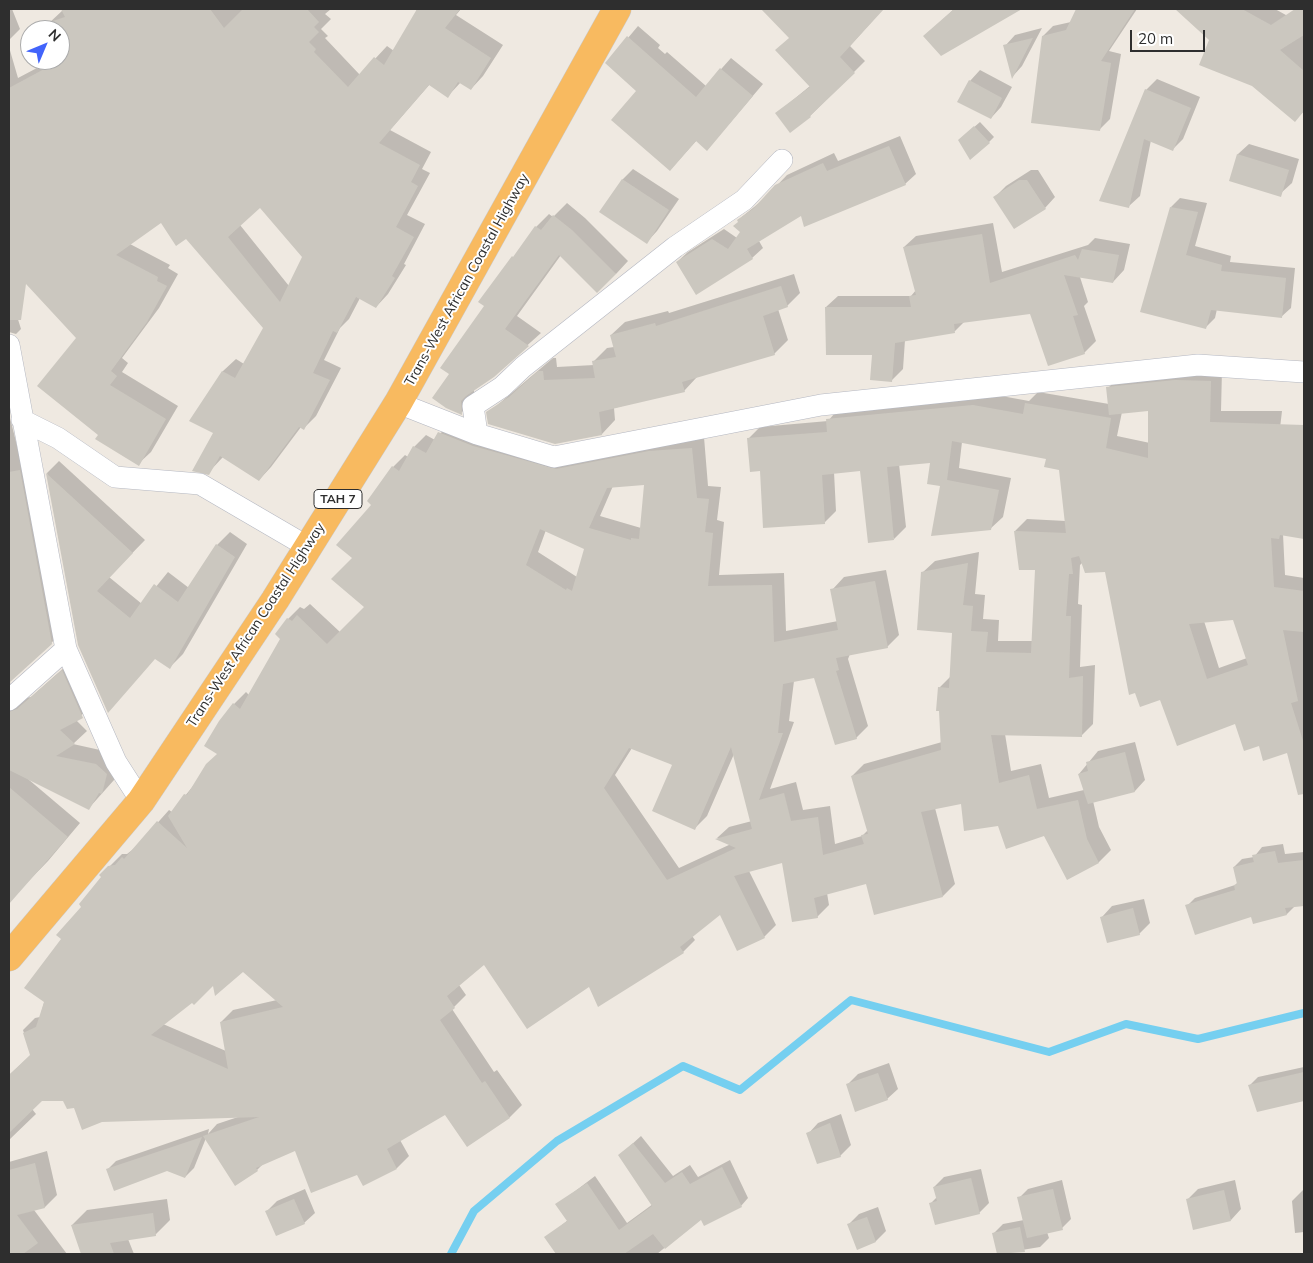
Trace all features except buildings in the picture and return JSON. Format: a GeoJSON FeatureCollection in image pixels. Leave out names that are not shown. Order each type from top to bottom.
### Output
{"type":"FeatureCollection","features":[{"type":"Feature","properties":{"kind":"highway","name":"Trans-West African Coastal Highway"},"geometry":{"type":"LineString","coordinates":[[9,957],[141,801],[308,547],[398,403],[617,9]]}},
{"type":"Feature","properties":{"kind":"street"},"geometry":{"type":"LineString","coordinates":[[477,434],[473,406],[502,388],[524,368],[675,247],[744,200],[782,160]]}},
{"type":"Feature","properties":{"kind":"street"},"geometry":{"type":"LineString","coordinates":[[9,344],[66,649],[116,762],[141,801]]}},
{"type":"Feature","properties":{"kind":"street"},"geometry":{"type":"LineString","coordinates":[[398,403],[477,434],[554,457],[831,404],[1198,365],[1304,372]]}},
{"type":"Feature","properties":{"kind":"street"},"geometry":{"type":"LineString","coordinates":[[22,420],[58,438],[115,477],[200,484],[308,547]]}},
{"type":"Feature","properties":{"kind":"street"},"geometry":{"type":"LineString","coordinates":[[9,700],[66,649]]}},
{"type":"Feature","properties":{"kind":"waterway"},"geometry":{"type":"LineString","coordinates":[[451,1254],[474,1211],[557,1141],[683,1066],[740,1090],[851,1000],[1049,1052],[1126,1024],[1198,1039],[1304,1013]]}}]}
